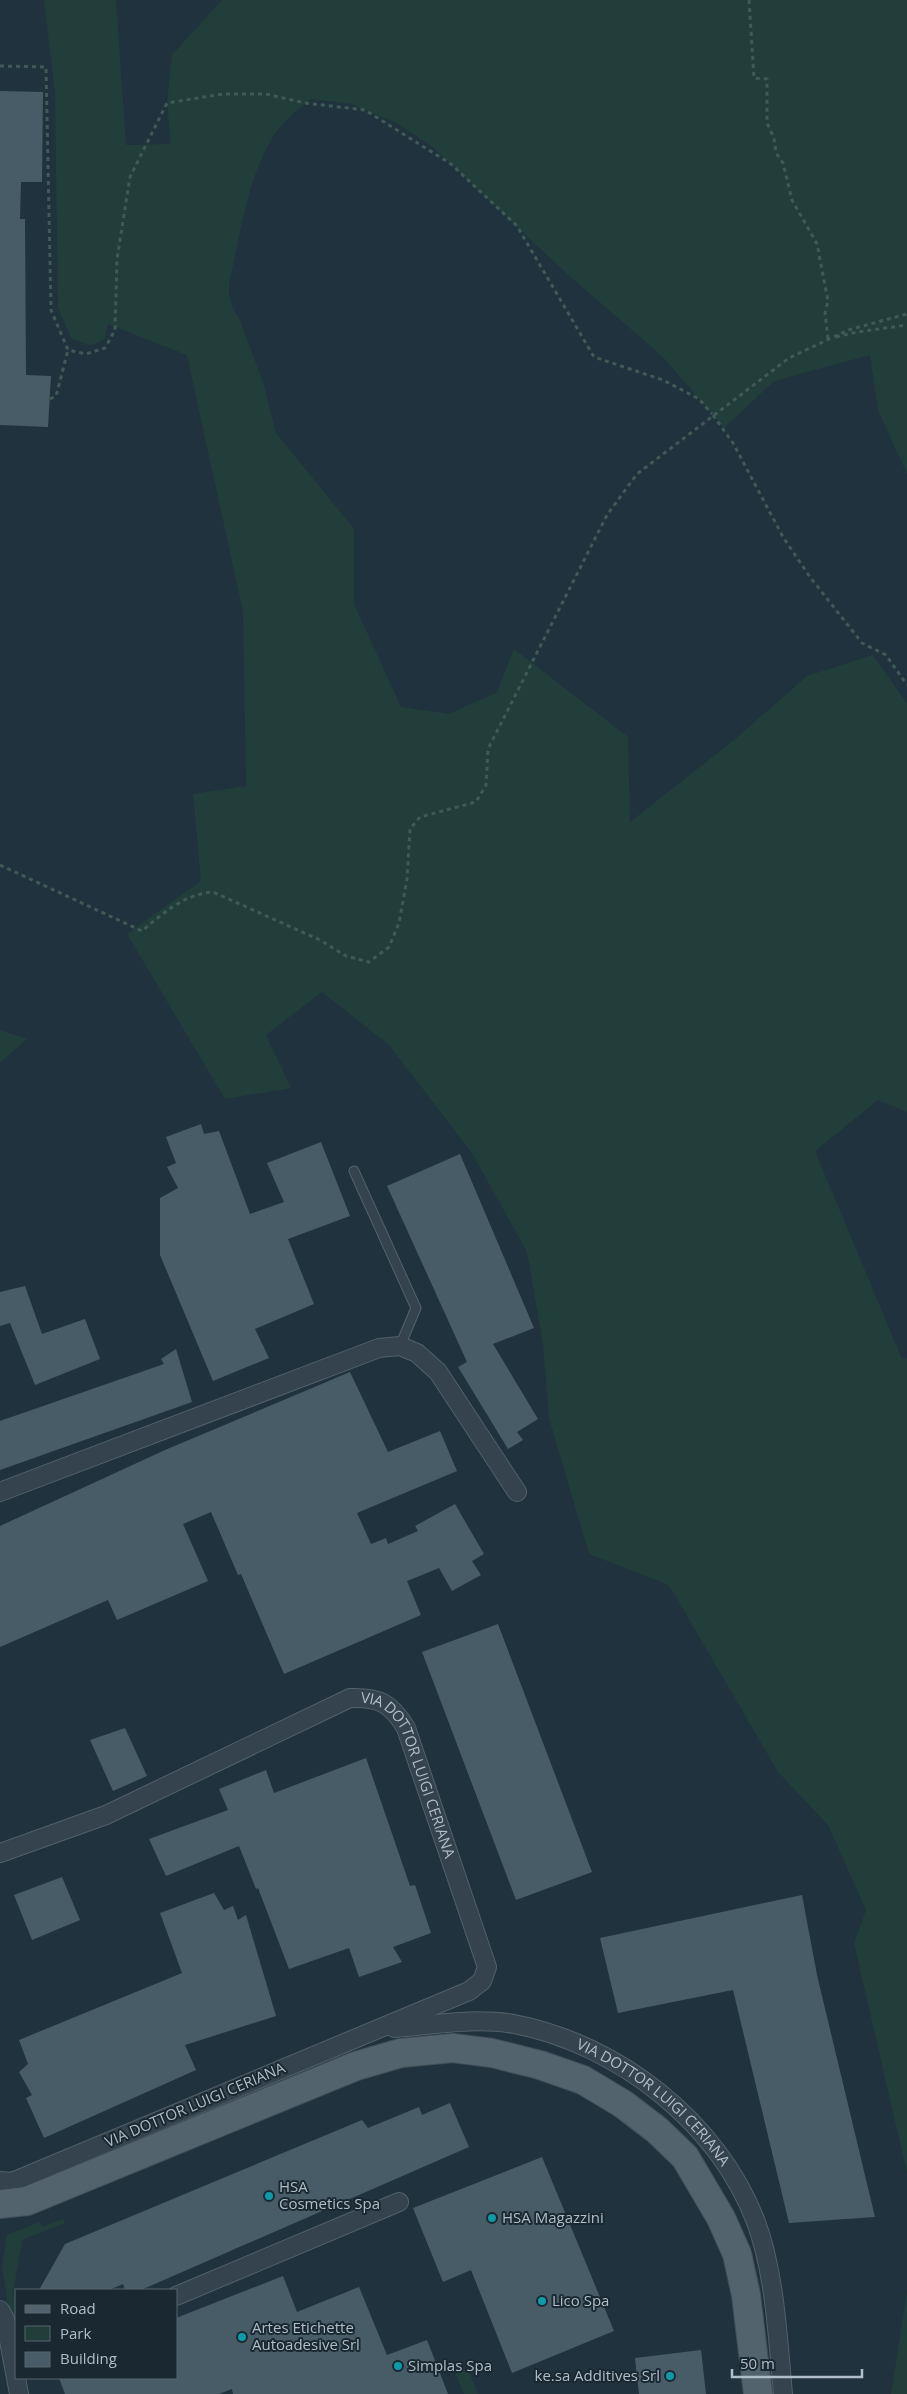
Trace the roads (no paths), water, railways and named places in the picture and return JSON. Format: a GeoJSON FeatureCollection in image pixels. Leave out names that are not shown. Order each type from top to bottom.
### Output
{"type":"FeatureCollection","features":[{"type":"Feature","properties":{"kind":"main road"},"geometry":{"type":"LineString","coordinates":[[0,2224],[10,2192],[356,2066],[401,2053],[453,2048],[492,2053],[540,2065],[582,2080],[623,2104],[657,2130],[684,2157],[721,2218],[736,2254],[746,2295],[758,2394]]}},
{"type":"Feature","properties":{"kind":"street"},"geometry":{"type":"LineString","coordinates":[[0,1492],[379,1348],[396,1345],[417,1353],[438,1372],[517,1492]]}},
{"type":"Feature","properties":{"kind":"street","name":"VIA DOTTOR LUIGI CERIANA"},"geometry":{"type":"LineString","coordinates":[[0,1853],[106,1814],[350,1698],[364,1697],[384,1702],[396,1712],[406,1728],[487,1967],[482,1980],[469,1991],[378,2029],[10,2192]]}},
{"type":"Feature","properties":{"kind":"street","name":"VIA DOTTOR LUIGI CERIANA"},"geometry":{"type":"LineString","coordinates":[[378,2029],[471,2022],[513,2024],[562,2036],[611,2059],[650,2086],[683,2114],[711,2145],[736,2181],[756,2222],[769,2269],[783,2394]]}},
{"type":"Feature","properties":{"kind":"street"},"geometry":{"type":"LineString","coordinates":[[178,2295],[399,2202]]}},
{"type":"Feature","properties":{"kind":"street"},"geometry":{"type":"LineString","coordinates":[[0,2310],[5,2319],[4,2332],[15,2363]]}},
{"type":"Feature","properties":{"kind":"street"},"geometry":{"type":"LineString","coordinates":[[17,2379],[19,2394]]}},
{"type":"Feature","properties":{"kind":"lane"},"geometry":{"type":"LineString","coordinates":[[354,1171],[416,1308],[400,1346]]}},
{"type":"Feature","properties":{"kind":"place","name":"HSA Cosmetics Spa"},"geometry":{"type":"Point","coordinates":[269,2196]}},
{"type":"Feature","properties":{"kind":"place","name":"HSA Magazzini"},"geometry":{"type":"Point","coordinates":[492,2218]}},
{"type":"Feature","properties":{"kind":"place","name":"Lico Spa"},"geometry":{"type":"Point","coordinates":[542,2301]}},
{"type":"Feature","properties":{"kind":"place","name":"Artes Etichette Autoadesive Srl"},"geometry":{"type":"Point","coordinates":[242,2337]}},
{"type":"Feature","properties":{"kind":"place","name":"Simplas Spa"},"geometry":{"type":"Point","coordinates":[398,2366]}},
{"type":"Feature","properties":{"kind":"place","name":"ke.sa Additives Srl"},"geometry":{"type":"Point","coordinates":[670,2376]}}]}
